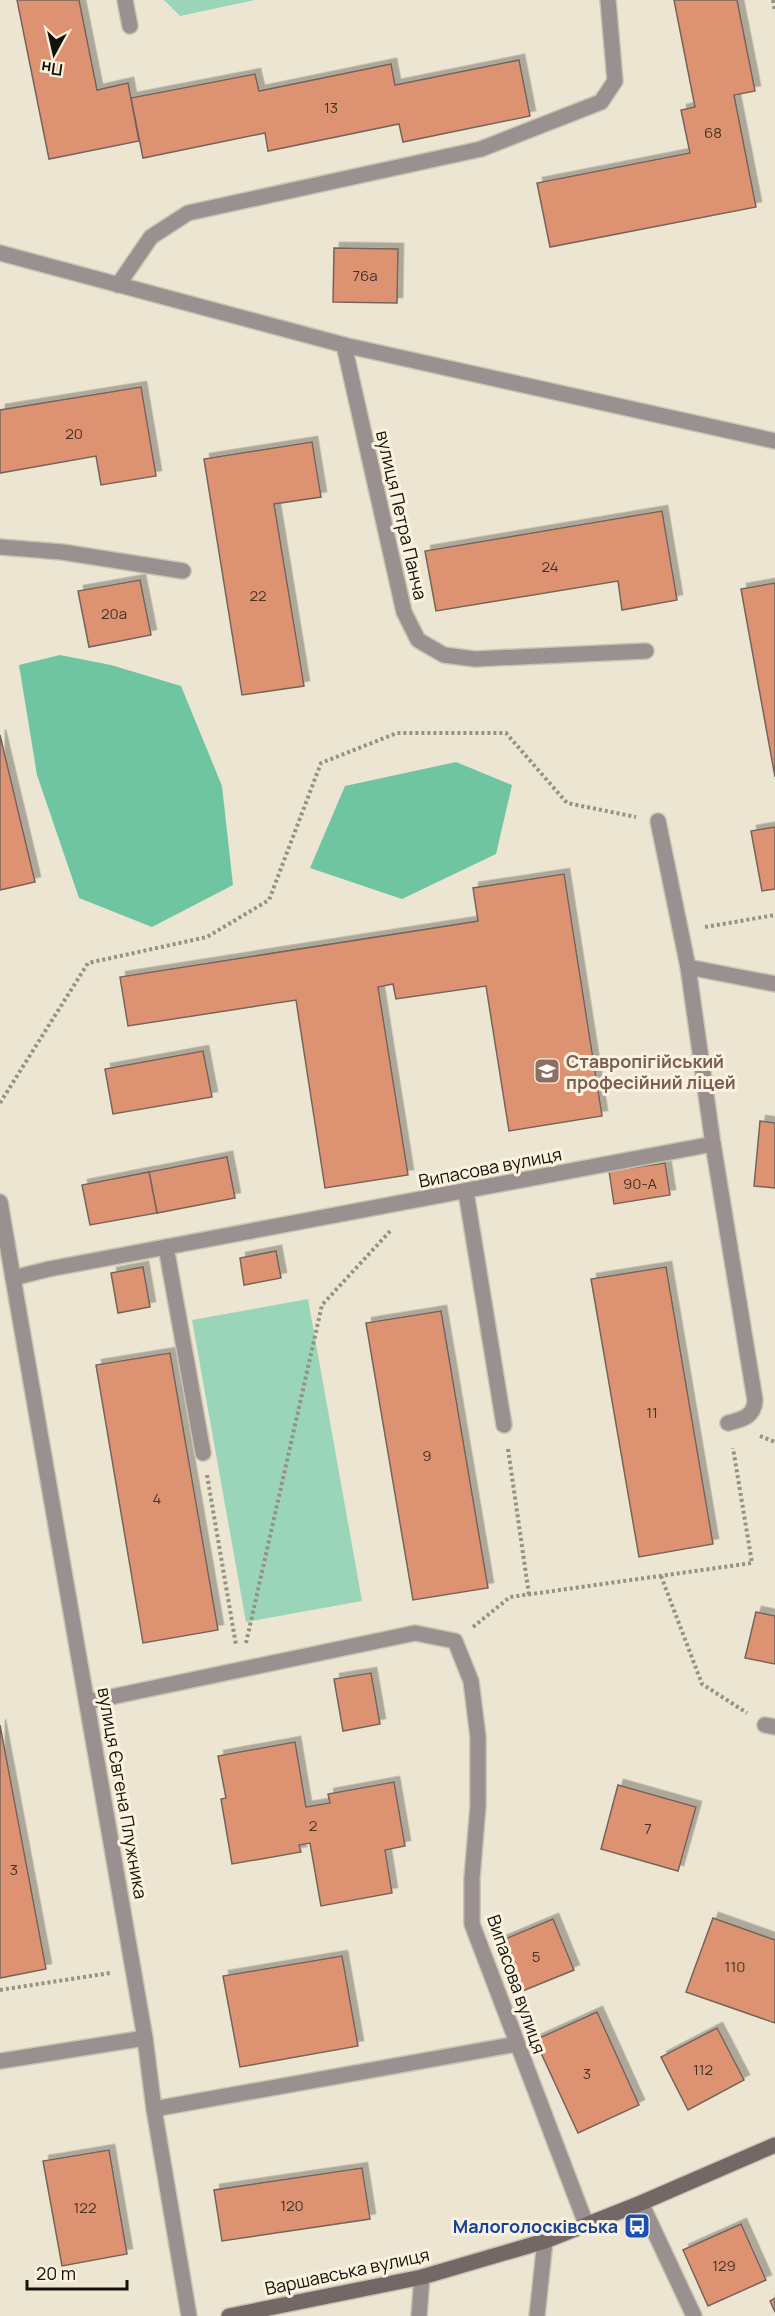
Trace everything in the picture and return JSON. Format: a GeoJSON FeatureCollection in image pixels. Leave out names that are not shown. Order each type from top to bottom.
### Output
{"type":"FeatureCollection","features":[{"type":"Feature","properties":{"kind":"main road","name":"Варшавська вулиця"},"geometry":{"type":"LineString","coordinates":[[229,2316],[422,2277],[545,2241],[641,2203],[775,2145]]}},
{"type":"Feature","properties":{"kind":"street"},"geometry":{"type":"LineString","coordinates":[[125,0],[130,26]]}},
{"type":"Feature","properties":{"kind":"street"},"geometry":{"type":"LineString","coordinates":[[118,285],[151,237],[188,213],[481,149],[601,102],[615,81],[608,0]]}},
{"type":"Feature","properties":{"kind":"street"},"geometry":{"type":"LineString","coordinates":[[0,253],[344,345],[775,441]]}},
{"type":"Feature","properties":{"kind":"street","name":"вулиця Петра Панча"},"geometry":{"type":"LineString","coordinates":[[344,345],[404,612],[418,640],[444,654],[475,659],[646,651]]}},
{"type":"Feature","properties":{"kind":"street"},"geometry":{"type":"LineString","coordinates":[[0,547],[62,552],[183,571]]}},
{"type":"Feature","properties":{"kind":"street"},"geometry":{"type":"LineString","coordinates":[[658,821],[688,967],[713,1144],[755,1400],[754,1409],[748,1418],[728,1423]]}},
{"type":"Feature","properties":{"kind":"street"},"geometry":{"type":"LineString","coordinates":[[688,967],[775,984]]}},
{"type":"Feature","properties":{"kind":"street","name":"Випасова вулиця"},"geometry":{"type":"LineString","coordinates":[[13,1278],[49,1269],[713,1144]]}},
{"type":"Feature","properties":{"kind":"street"},"geometry":{"type":"LineString","coordinates":[[466,1192],[504,1425]]}},
{"type":"Feature","properties":{"kind":"street","name":"вулиця Євгена Плужника"},"geometry":{"type":"LineString","coordinates":[[0,1202],[145,2038],[154,2109],[189,2316]]}},
{"type":"Feature","properties":{"kind":"street"},"geometry":{"type":"LineString","coordinates":[[166,1247],[204,1453]]}},
{"type":"Feature","properties":{"kind":"street"},"geometry":{"type":"LineString","coordinates":[[87,1702],[415,1633],[455,1641]]}},
{"type":"Feature","properties":{"kind":"street","name":"Випасова вулиця"},"geometry":{"type":"LineString","coordinates":[[455,1641],[471,1681],[478,1737],[478,1806],[472,1878],[472,1924],[586,2224]]}},
{"type":"Feature","properties":{"kind":"street"},"geometry":{"type":"LineString","coordinates":[[0,2061],[145,2038]]}},
{"type":"Feature","properties":{"kind":"street"},"geometry":{"type":"LineString","coordinates":[[154,2109],[517,2044]]}},
{"type":"Feature","properties":{"kind":"street"},"geometry":{"type":"LineString","coordinates":[[641,2203],[694,2316]]}},
{"type":"Feature","properties":{"kind":"street"},"geometry":{"type":"LineString","coordinates":[[537,2316],[545,2241]]}},
{"type":"Feature","properties":{"kind":"street"},"geometry":{"type":"LineString","coordinates":[[419,2316],[422,2277]]}},
{"type":"Feature","properties":{"kind":"path"},"geometry":{"type":"LineString","coordinates":[[773,0],[775,12]]}},
{"type":"Feature","properties":{"kind":"path"},"geometry":{"type":"LineString","coordinates":[[0,1103],[88,963],[207,937],[269,900],[321,763],[397,733],[506,733],[567,803],[658,821]]}},
{"type":"Feature","properties":{"kind":"path"},"geometry":{"type":"LineString","coordinates":[[681,932],[775,915]]}},
{"type":"Feature","properties":{"kind":"path"},"geometry":{"type":"LineString","coordinates":[[240,1670],[322,1305],[418,1201]]}},
{"type":"Feature","properties":{"kind":"path"},"geometry":{"type":"LineString","coordinates":[[455,1641],[510,1598],[753,1563],[728,1423]]}},
{"type":"Feature","properties":{"kind":"path"},"geometry":{"type":"LineString","coordinates":[[504,1425],[529,1594]]}},
{"type":"Feature","properties":{"kind":"path"},"geometry":{"type":"LineString","coordinates":[[204,1453],[240,1670]]}},
{"type":"Feature","properties":{"kind":"path"},"geometry":{"type":"LineString","coordinates":[[661,1576],[702,1684],[770,1726]]}},
{"type":"Feature","properties":{"kind":"path"},"geometry":{"type":"LineString","coordinates":[[0,1990],[117,1972]]}},
{"type":"Feature","properties":{"kind":"green space"},"geometry":{"type":"Polygon","coordinates":[[[164,0],[255,0],[180,16],[164,0]]]}},
{"type":"Feature","properties":{"kind":"green space"},"geometry":{"type":"Polygon","coordinates":[[[60,655],[111,665],[181,686],[222,786],[233,885],[152,927],[79,898],[37,775],[19,665],[60,655]]]}},
{"type":"Feature","properties":{"kind":"green space"},"geometry":{"type":"Polygon","coordinates":[[[456,762],[512,785],[496,854],[402,899],[310,868],[345,786],[456,762]]]}},
{"type":"Feature","properties":{"kind":"green space"},"geometry":{"type":"Polygon","coordinates":[[[308,1299],[362,1601],[246,1622],[192,1320],[308,1299]]]}},
{"type":"Feature","properties":{"kind":"building"},"geometry":{"type":"Polygon","coordinates":[[[17,0],[79,0],[97,90],[128,83],[139,141],[49,159],[17,0]]]}},
{"type":"Feature","properties":{"kind":"building"},"geometry":{"type":"Polygon","coordinates":[[[674,0],[737,0],[755,91],[734,95],[756,207],[550,247],[537,183],[690,153],[681,110],[695,107],[674,0]]]}},
{"type":"Feature","properties":{"kind":"building"},"geometry":{"type":"Polygon","coordinates":[[[519,60],[530,116],[403,142],[399,124],[268,151],[265,133],[143,158],[131,98],[255,74],[259,91],[391,64],[395,85],[519,60]]]}},
{"type":"Feature","properties":{"kind":"building"},"geometry":{"type":"Polygon","coordinates":[[[334,248],[398,249],[397,303],[333,302],[334,248]]]}},
{"type":"Feature","properties":{"kind":"building"},"geometry":{"type":"Polygon","coordinates":[[[141,387],[156,476],[101,485],[96,456],[0,473],[0,410],[141,387]]]}},
{"type":"Feature","properties":{"kind":"building"},"geometry":{"type":"Polygon","coordinates":[[[312,442],[321,497],[274,504],[304,686],[242,695],[204,459],[312,442]]]}},
{"type":"Feature","properties":{"kind":"building"},"geometry":{"type":"Polygon","coordinates":[[[662,511],[677,600],[622,610],[618,581],[436,611],[425,551],[662,511]]]}},
{"type":"Feature","properties":{"kind":"building"},"geometry":{"type":"Polygon","coordinates":[[[140,580],[151,635],[89,647],[78,591],[140,580]]]}},
{"type":"Feature","properties":{"kind":"building"},"geometry":{"type":"Polygon","coordinates":[[[775,583],[775,777],[741,589],[775,583]]]}},
{"type":"Feature","properties":{"kind":"building"},"geometry":{"type":"Polygon","coordinates":[[[0,735],[35,882],[0,890],[0,735]]]}},
{"type":"Feature","properties":{"kind":"building"},"geometry":{"type":"Polygon","coordinates":[[[775,827],[775,889],[762,891],[751,831],[775,827]]]}},
{"type":"Feature","properties":{"kind":"building","name":"Ставропігійський професійний ліцей"},"geometry":{"type":"Polygon","coordinates":[[[564,874],[602,1116],[509,1131],[486,986],[396,999],[393,984],[378,987],[408,1175],[325,1188],[296,1000],[128,1026],[120,977],[478,921],[473,888],[564,874]]]}},
{"type":"Feature","properties":{"kind":"building"},"geometry":{"type":"Polygon","coordinates":[[[203,1051],[212,1097],[113,1114],[105,1069],[203,1051]]]}},
{"type":"Feature","properties":{"kind":"building"},"geometry":{"type":"Polygon","coordinates":[[[760,1121],[775,1123],[775,1188],[754,1186],[760,1121]]]}},
{"type":"Feature","properties":{"kind":"building"},"geometry":{"type":"Polygon","coordinates":[[[227,1157],[235,1198],[157,1213],[149,1172],[227,1157]]]}},
{"type":"Feature","properties":{"kind":"building"},"geometry":{"type":"Polygon","coordinates":[[[665,1163],[670,1195],[614,1204],[609,1171],[665,1163]]]}},
{"type":"Feature","properties":{"kind":"building"},"geometry":{"type":"Polygon","coordinates":[[[149,1172],[157,1213],[90,1225],[82,1185],[149,1172]]]}},
{"type":"Feature","properties":{"kind":"building"},"geometry":{"type":"Polygon","coordinates":[[[276,1251],[281,1278],[244,1285],[240,1258],[276,1251]]]}},
{"type":"Feature","properties":{"kind":"building"},"geometry":{"type":"Polygon","coordinates":[[[143,1267],[150,1307],[118,1313],[111,1273],[143,1267]]]}},
{"type":"Feature","properties":{"kind":"building"},"geometry":{"type":"Polygon","coordinates":[[[666,1267],[713,1544],[639,1557],[591,1279],[666,1267]]]}},
{"type":"Feature","properties":{"kind":"building"},"geometry":{"type":"Polygon","coordinates":[[[441,1311],[488,1588],[413,1600],[366,1323],[441,1311]]]}},
{"type":"Feature","properties":{"kind":"building"},"geometry":{"type":"Polygon","coordinates":[[[170,1353],[218,1630],[143,1643],[96,1365],[170,1353]]]}},
{"type":"Feature","properties":{"kind":"building"},"geometry":{"type":"Polygon","coordinates":[[[756,1612],[775,1616],[775,1664],[745,1658],[756,1612]]]}},
{"type":"Feature","properties":{"kind":"building"},"geometry":{"type":"Polygon","coordinates":[[[371,1673],[380,1724],[343,1731],[334,1679],[371,1673]]]}},
{"type":"Feature","properties":{"kind":"building"},"geometry":{"type":"Polygon","coordinates":[[[0,1725],[46,1969],[0,1978],[0,1725]]]}},
{"type":"Feature","properties":{"kind":"building"},"geometry":{"type":"Polygon","coordinates":[[[295,1742],[306,1807],[330,1803],[328,1794],[394,1782],[405,1846],[385,1850],[392,1893],[321,1906],[310,1843],[299,1845],[301,1852],[232,1864],[221,1799],[226,1798],[218,1756],[295,1742]]]}},
{"type":"Feature","properties":{"kind":"building"},"geometry":{"type":"Polygon","coordinates":[[[618,1785],[696,1807],[678,1871],[601,1849],[618,1785]]]}},
{"type":"Feature","properties":{"kind":"building"},"geometry":{"type":"Polygon","coordinates":[[[713,1918],[775,1940],[775,2023],[686,1992],[713,1918]]]}},
{"type":"Feature","properties":{"kind":"building"},"geometry":{"type":"Polygon","coordinates":[[[553,1919],[574,1970],[520,1992],[498,1942],[553,1919]]]}},
{"type":"Feature","properties":{"kind":"building"},"geometry":{"type":"Polygon","coordinates":[[[342,1956],[358,2046],[240,2067],[223,1976],[342,1956]]]}},
{"type":"Feature","properties":{"kind":"building"},"geometry":{"type":"Polygon","coordinates":[[[597,2012],[639,2105],[578,2133],[535,2040],[597,2012]]]}},
{"type":"Feature","properties":{"kind":"building"},"geometry":{"type":"Polygon","coordinates":[[[717,2028],[744,2080],[688,2110],[661,2057],[717,2028]]]}},
{"type":"Feature","properties":{"kind":"building"},"geometry":{"type":"Polygon","coordinates":[[[109,2150],[127,2254],[62,2266],[43,2161],[109,2150]]]}},
{"type":"Feature","properties":{"kind":"building"},"geometry":{"type":"Polygon","coordinates":[[[362,2168],[370,2219],[222,2241],[214,2190],[362,2168]]]}},
{"type":"Feature","properties":{"kind":"building"},"geometry":{"type":"Polygon","coordinates":[[[741,2224],[766,2280],[708,2306],[683,2250],[741,2224]]]}},
{"type":"Feature","properties":{"kind":"building"},"geometry":{"type":"Polygon","coordinates":[[[775,2298],[775,2312],[770,2301],[775,2298]]]}},
{"type":"Feature","properties":{"kind":"place","name":"Ставропігійський професійний ліцей"},"geometry":{"type":"Point","coordinates":[547,1071]}},
{"type":"Feature","properties":{"kind":"place","name":"Малоголосківська"},"geometry":{"type":"Point","coordinates":[637,2226]}}]}
